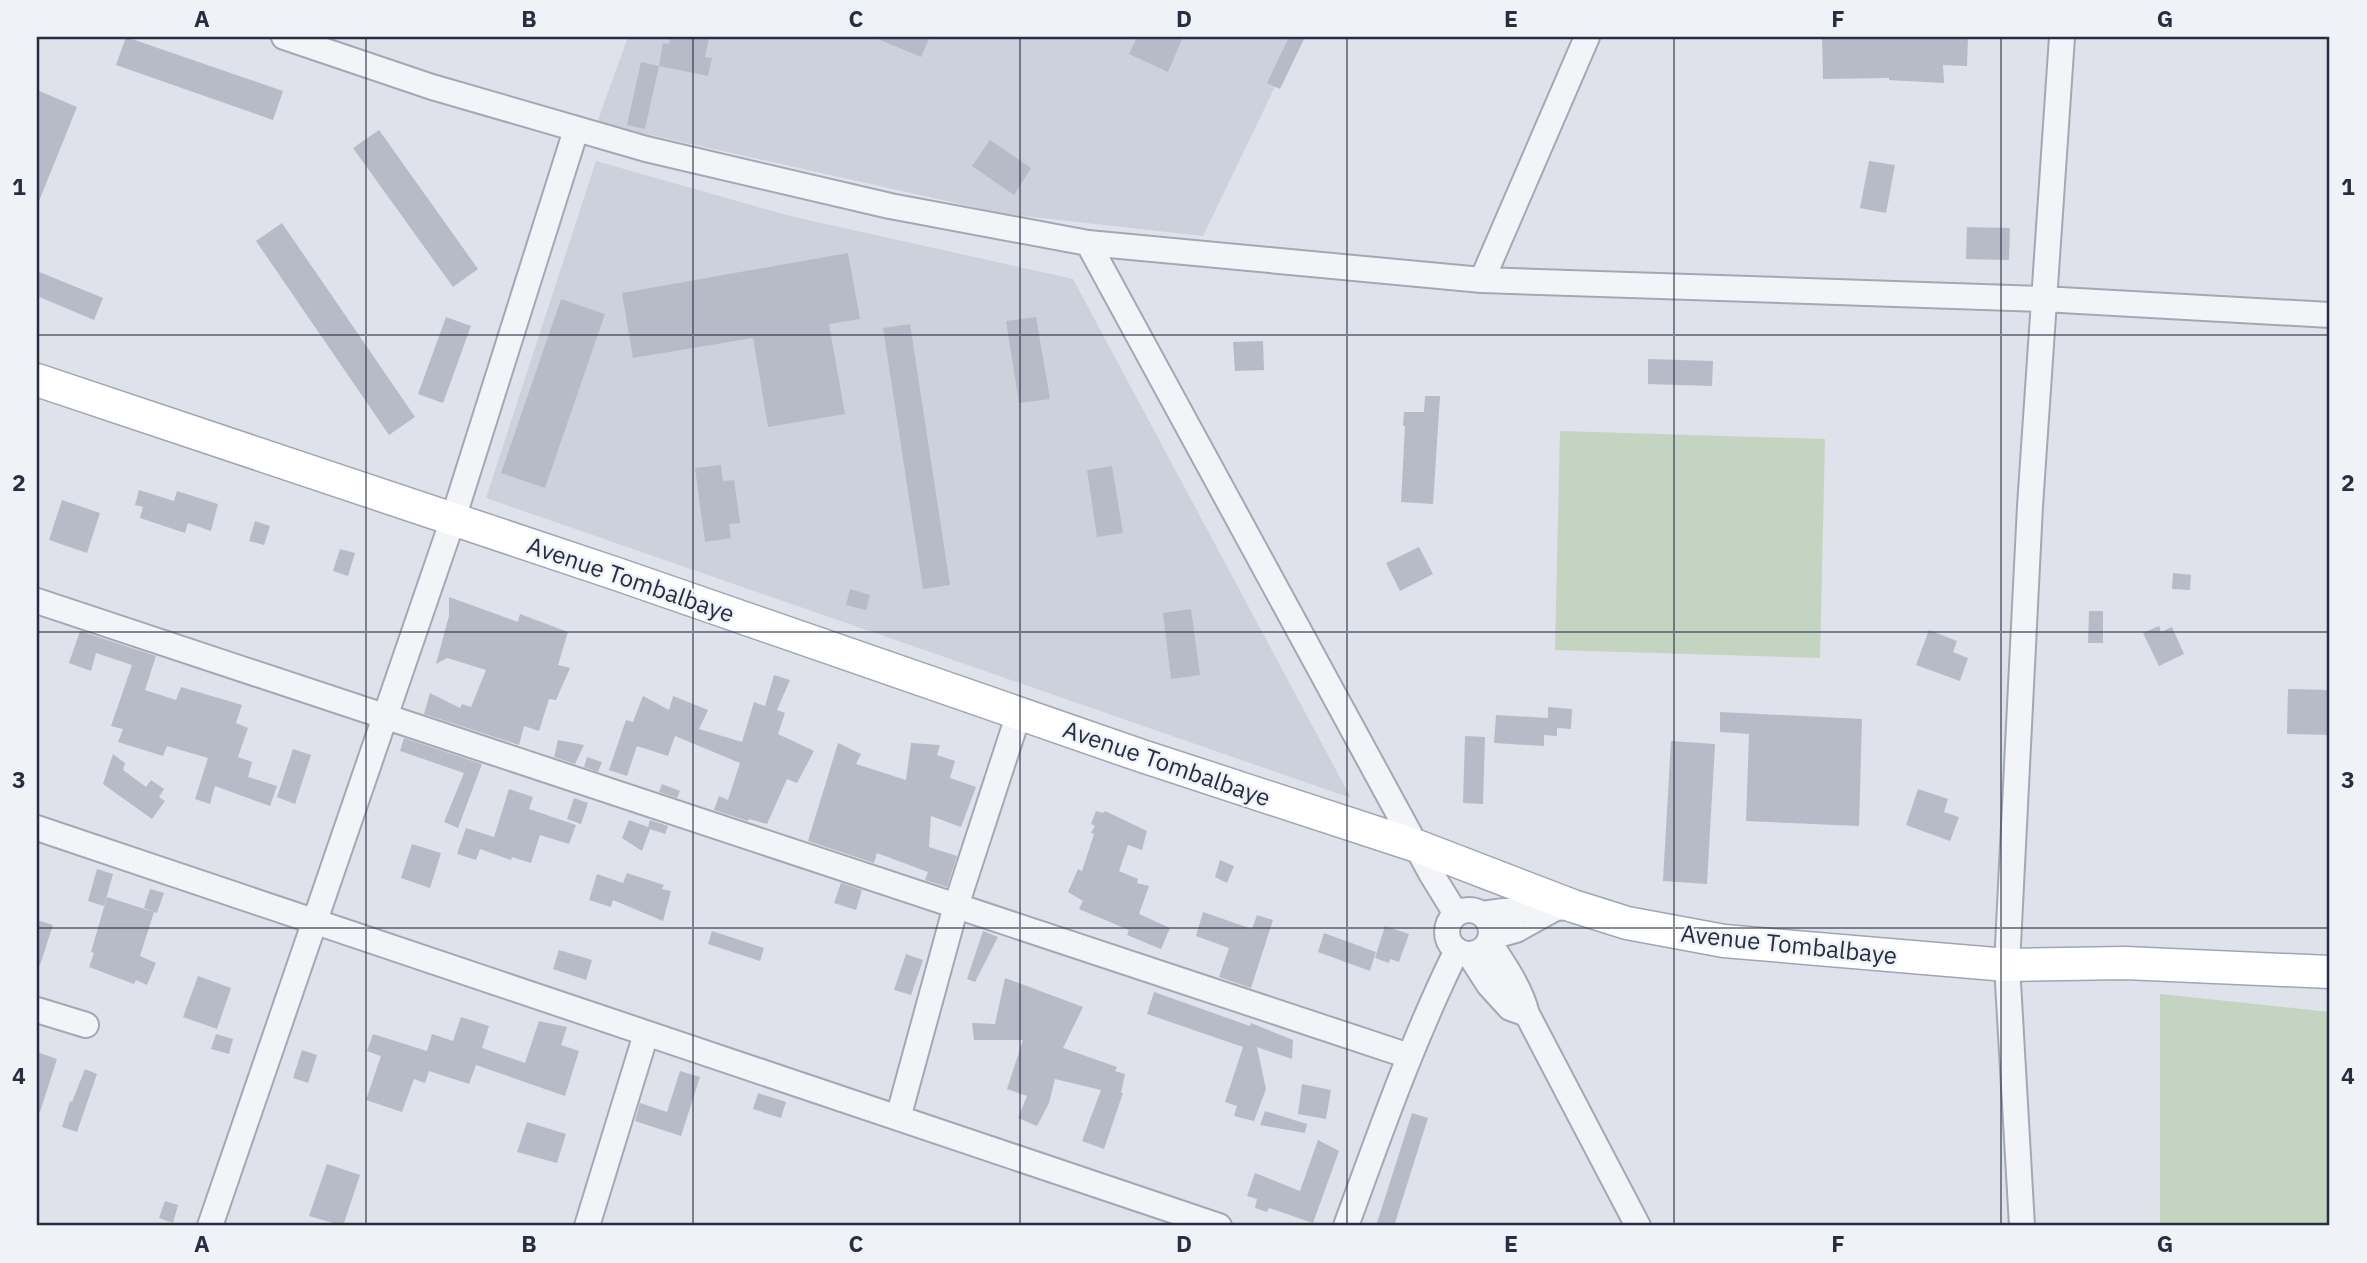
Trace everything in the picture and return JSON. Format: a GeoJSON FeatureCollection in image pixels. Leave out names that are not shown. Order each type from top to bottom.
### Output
{"type":"FeatureCollection","features":[{"type":"Feature","properties":{"kind":"main road","name":"Avenue Tombalbaye"},"geometry":{"type":"LineString","coordinates":[[37,380],[1417,846],[1563,908],[1724,941],[2007,965],[2125,963],[2330,972]]}},
{"type":"Feature","properties":{"kind":"street"},"geometry":{"type":"LineString","coordinates":[[284,37],[432,88],[646,149],[890,206],[1088,243],[1482,280],[2043,299],[2330,315]]}},
{"type":"Feature","properties":{"kind":"street"},"geometry":{"type":"LineString","coordinates":[[1482,280],[1587,37]]}},
{"type":"Feature","properties":{"kind":"street"},"geometry":{"type":"LineString","coordinates":[[2022,1226],[2007,965],[2030,506],[2062,37]]}},
{"type":"Feature","properties":{"kind":"street"},"geometry":{"type":"LineString","coordinates":[[210,1226],[453,519],[576,130]]}},
{"type":"Feature","properties":{"kind":"street"},"geometry":{"type":"LineString","coordinates":[[1088,243],[1456,914]]}},
{"type":"Feature","properties":{"kind":"street"},"geometry":{"type":"LineString","coordinates":[[37,601],[1409,1056]]}},
{"type":"Feature","properties":{"kind":"street"},"geometry":{"type":"LineString","coordinates":[[898,1118],[956,906],[1018,713]]}},
{"type":"Feature","properties":{"kind":"street"},"geometry":{"type":"LineString","coordinates":[[37,828],[1219,1226]]}},
{"type":"Feature","properties":{"kind":"street"},"geometry":{"type":"LineString","coordinates":[[1346,1226],[1430,1003],[1478,940],[1506,909],[1563,908]]}},
{"type":"Feature","properties":{"kind":"street"},"geometry":{"type":"LineString","coordinates":[[1478,940],[1450,943],[1447,934],[1456,914],[1468,910],[1478,940],[1518,989],[1527,1014],[1638,1226]]}},
{"type":"Feature","properties":{"kind":"street"},"geometry":{"type":"LineString","coordinates":[[37,1010],[86,1025]]}},
{"type":"Feature","properties":{"kind":"street"},"geometry":{"type":"LineString","coordinates":[[587,1226],[646,1034]]}},
{"type":"Feature","properties":{"kind":"shaded area"},"geometry":{"type":"Polygon","coordinates":[[[628,37],[1299,37],[1203,236],[1005,214],[597,123],[628,37]]]}},
{"type":"Feature","properties":{"kind":"shaded area"},"geometry":{"type":"Polygon","coordinates":[[[596,161],[790,216],[1073,279],[1351,798],[486,498],[596,161]]]}},
{"type":"Feature","properties":{"kind":"green space"},"geometry":{"type":"Polygon","coordinates":[[[1560,431],[1825,439],[1820,658],[1555,650],[1560,431]]]}},
{"type":"Feature","properties":{"kind":"green space"},"geometry":{"type":"Polygon","coordinates":[[[2160,994],[2330,1012],[2330,1226],[2160,1226],[2160,994]]]}},
{"type":"Feature","properties":{"kind":"building"},"geometry":{"type":"Polygon","coordinates":[[[126,37],[283,91],[273,120],[116,65],[126,37]]]}},
{"type":"Feature","properties":{"kind":"building"},"geometry":{"type":"Polygon","coordinates":[[[670,37],[709,37],[705,57],[712,58],[708,76],[659,66],[663,43],[669,44],[670,37]]]}},
{"type":"Feature","properties":{"kind":"building"},"geometry":{"type":"Polygon","coordinates":[[[873,37],[930,37],[921,57],[873,37]]]}},
{"type":"Feature","properties":{"kind":"building"},"geometry":{"type":"Polygon","coordinates":[[[1137,37],[1183,37],[1168,72],[1129,54],[1137,37]]]}},
{"type":"Feature","properties":{"kind":"building"},"geometry":{"type":"Polygon","coordinates":[[[1289,37],[1305,37],[1280,89],[1267,83],[1289,37]]]}},
{"type":"Feature","properties":{"kind":"building"},"geometry":{"type":"Polygon","coordinates":[[[1822,37],[1968,37],[1967,66],[1943,65],[1944,83],[1889,78],[1823,79],[1822,37]]]}},
{"type":"Feature","properties":{"kind":"building"},"geometry":{"type":"Polygon","coordinates":[[[641,62],[659,66],[645,129],[627,125],[641,62]]]}},
{"type":"Feature","properties":{"kind":"building"},"geometry":{"type":"Polygon","coordinates":[[[37,90],[77,107],[37,206],[37,90]]]}},
{"type":"Feature","properties":{"kind":"building"},"geometry":{"type":"Polygon","coordinates":[[[379,130],[478,269],[453,287],[353,148],[379,130]]]}},
{"type":"Feature","properties":{"kind":"building"},"geometry":{"type":"Polygon","coordinates":[[[990,140],[1031,168],[1014,195],[972,166],[990,140]]]}},
{"type":"Feature","properties":{"kind":"building"},"geometry":{"type":"Polygon","coordinates":[[[1869,161],[1895,165],[1886,213],[1860,208],[1869,161]]]}},
{"type":"Feature","properties":{"kind":"building"},"geometry":{"type":"Polygon","coordinates":[[[282,223],[415,417],[389,435],[256,241],[282,223]]]}},
{"type":"Feature","properties":{"kind":"building"},"geometry":{"type":"Polygon","coordinates":[[[1967,227],[2010,228],[2009,260],[1966,259],[1967,227]]]}},
{"type":"Feature","properties":{"kind":"building"},"geometry":{"type":"Polygon","coordinates":[[[848,253],[860,319],[829,324],[845,414],[768,427],[753,338],[633,358],[622,293],[848,253]]]}},
{"type":"Feature","properties":{"kind":"building"},"geometry":{"type":"Polygon","coordinates":[[[37,271],[103,298],[94,320],[37,296],[37,271]]]}},
{"type":"Feature","properties":{"kind":"building"},"geometry":{"type":"Polygon","coordinates":[[[561,299],[605,314],[545,488],[501,473],[561,299]]]}},
{"type":"Feature","properties":{"kind":"building"},"geometry":{"type":"Polygon","coordinates":[[[446,317],[471,326],[443,403],[418,394],[446,317]]]}},
{"type":"Feature","properties":{"kind":"building"},"geometry":{"type":"Polygon","coordinates":[[[1036,317],[1050,399],[1019,403],[1006,321],[1036,317]]]}},
{"type":"Feature","properties":{"kind":"building"},"geometry":{"type":"Polygon","coordinates":[[[910,324],[950,585],[923,589],[883,328],[910,324]]]}},
{"type":"Feature","properties":{"kind":"building"},"geometry":{"type":"Polygon","coordinates":[[[1263,341],[1264,370],[1235,371],[1233,342],[1263,341]]]}},
{"type":"Feature","properties":{"kind":"building"},"geometry":{"type":"Polygon","coordinates":[[[1648,359],[1713,361],[1712,386],[1648,384],[1648,359]]]}},
{"type":"Feature","properties":{"kind":"building"},"geometry":{"type":"Polygon","coordinates":[[[1425,396],[1440,396],[1433,504],[1401,502],[1404,412],[1424,412],[1425,396]]]}},
{"type":"Feature","properties":{"kind":"building"},"geometry":{"type":"Polygon","coordinates":[[[721,465],[723,481],[734,480],[740,523],[729,524],[731,538],[705,542],[695,468],[721,465]]]}},
{"type":"Feature","properties":{"kind":"building"},"geometry":{"type":"Polygon","coordinates":[[[1112,466],[1123,533],[1097,537],[1087,470],[1112,466]]]}},
{"type":"Feature","properties":{"kind":"building"},"geometry":{"type":"Polygon","coordinates":[[[139,490],[174,501],[177,491],[218,504],[211,531],[188,523],[185,533],[140,518],[143,507],[135,505],[139,490]]]}},
{"type":"Feature","properties":{"kind":"building"},"geometry":{"type":"Polygon","coordinates":[[[62,500],[100,513],[87,553],[49,540],[62,500]]]}},
{"type":"Feature","properties":{"kind":"building"},"geometry":{"type":"Polygon","coordinates":[[[255,521],[270,526],[264,545],[249,541],[255,521]]]}},
{"type":"Feature","properties":{"kind":"building"},"geometry":{"type":"Polygon","coordinates":[[[1419,547],[1433,574],[1400,591],[1386,563],[1419,547]]]}},
{"type":"Feature","properties":{"kind":"building"},"geometry":{"type":"Polygon","coordinates":[[[340,549],[355,553],[348,576],[333,571],[340,549]]]}},
{"type":"Feature","properties":{"kind":"building"},"geometry":{"type":"Polygon","coordinates":[[[2173,573],[2191,575],[2190,590],[2172,589],[2173,573]]]}},
{"type":"Feature","properties":{"kind":"building"},"geometry":{"type":"Polygon","coordinates":[[[850,589],[870,595],[866,610],[846,605],[850,589]]]}},
{"type":"Feature","properties":{"kind":"building"},"geometry":{"type":"Polygon","coordinates":[[[449,597],[518,622],[520,614],[568,632],[558,665],[570,668],[556,700],[549,699],[539,731],[524,726],[519,745],[424,714],[430,693],[460,708],[462,704],[471,707],[486,670],[447,658],[436,664],[449,616],[449,597]]]}},
{"type":"Feature","properties":{"kind":"building"},"geometry":{"type":"Polygon","coordinates":[[[1191,609],[1200,675],[1171,679],[1163,613],[1191,609]]]}},
{"type":"Feature","properties":{"kind":"building"},"geometry":{"type":"Polygon","coordinates":[[[2089,611],[2103,611],[2103,643],[2088,643],[2089,611]]]}},
{"type":"Feature","properties":{"kind":"building"},"geometry":{"type":"Polygon","coordinates":[[[2159,626],[2161,632],[2172,627],[2184,654],[2159,666],[2143,633],[2159,626]]]}},
{"type":"Feature","properties":{"kind":"building"},"geometry":{"type":"Polygon","coordinates":[[[1929,630],[1957,641],[1953,652],[1968,658],[1960,681],[1916,665],[1929,630]]]}},
{"type":"Feature","properties":{"kind":"building"},"geometry":{"type":"Polygon","coordinates":[[[80,631],[156,656],[145,690],[176,700],[181,687],[242,705],[236,723],[248,728],[238,757],[252,762],[248,777],[277,786],[270,806],[215,786],[210,804],[195,799],[208,758],[167,746],[163,756],[118,742],[123,729],[111,726],[132,665],[96,653],[91,671],[69,663],[80,631]]]}},
{"type":"Feature","properties":{"kind":"building"},"geometry":{"type":"Polygon","coordinates":[[[774,675],[790,680],[777,710],[785,713],[778,734],[814,751],[797,783],[787,779],[767,824],[714,810],[719,796],[728,800],[740,763],[675,736],[668,756],[637,746],[627,776],[609,770],[626,720],[633,722],[643,696],[669,710],[673,696],[708,710],[699,729],[742,742],[754,702],[765,706],[774,675]]]}},
{"type":"Feature","properties":{"kind":"building"},"geometry":{"type":"Polygon","coordinates":[[[2288,689],[2330,690],[2330,735],[2287,734],[2288,689]]]}},
{"type":"Feature","properties":{"kind":"building"},"geometry":{"type":"Polygon","coordinates":[[[1548,707],[1572,709],[1571,729],[1557,728],[1557,736],[1544,735],[1544,746],[1494,743],[1496,715],[1548,718],[1548,707]]]}},
{"type":"Feature","properties":{"kind":"building"},"geometry":{"type":"Polygon","coordinates":[[[1720,712],[1862,719],[1859,826],[1746,821],[1749,734],[1720,732],[1720,712]]]}},
{"type":"Feature","properties":{"kind":"building"},"geometry":{"type":"Polygon","coordinates":[[[1465,736],[1485,737],[1483,804],[1463,803],[1465,736]]]}},
{"type":"Feature","properties":{"kind":"building"},"geometry":{"type":"Polygon","coordinates":[[[404,738],[482,764],[458,828],[444,822],[464,773],[400,751],[404,738]]]}},
{"type":"Feature","properties":{"kind":"building"},"geometry":{"type":"Polygon","coordinates":[[[558,740],[584,745],[575,764],[554,757],[558,740]]]}},
{"type":"Feature","properties":{"kind":"building"},"geometry":{"type":"Polygon","coordinates":[[[1671,741],[1715,744],[1707,884],[1663,881],[1671,741]]]}},
{"type":"Feature","properties":{"kind":"building"},"geometry":{"type":"Polygon","coordinates":[[[838,743],[861,754],[856,764],[906,780],[911,743],[940,745],[937,755],[955,761],[950,778],[976,787],[961,827],[931,816],[929,847],[957,856],[947,887],[925,880],[928,872],[877,853],[874,863],[808,841],[838,743]]]}},
{"type":"Feature","properties":{"kind":"building"},"geometry":{"type":"Polygon","coordinates":[[[293,749],[311,755],[295,804],[277,797],[293,749]]]}},
{"type":"Feature","properties":{"kind":"building"},"geometry":{"type":"Polygon","coordinates":[[[113,754],[125,763],[123,770],[146,787],[151,780],[164,789],[159,797],[165,801],[152,819],[103,784],[113,754]]]}},
{"type":"Feature","properties":{"kind":"building"},"geometry":{"type":"Polygon","coordinates":[[[587,757],[602,762],[598,772],[584,767],[587,757]]]}},
{"type":"Feature","properties":{"kind":"building"},"geometry":{"type":"Polygon","coordinates":[[[662,784],[680,791],[677,798],[659,792],[662,784]]]}},
{"type":"Feature","properties":{"kind":"building"},"geometry":{"type":"Polygon","coordinates":[[[509,789],[533,797],[529,809],[576,825],[569,844],[540,835],[531,863],[512,857],[511,860],[480,849],[476,860],[457,854],[466,828],[494,837],[509,789]]]}},
{"type":"Feature","properties":{"kind":"building"},"geometry":{"type":"Polygon","coordinates":[[[1918,789],[1948,799],[1944,812],[1959,817],[1950,841],[1906,825],[1918,789]]]}},
{"type":"Feature","properties":{"kind":"building"},"geometry":{"type":"Polygon","coordinates":[[[574,798],[588,803],[581,824],[567,819],[574,798]]]}},
{"type":"Feature","properties":{"kind":"building"},"geometry":{"type":"Polygon","coordinates":[[[1096,811],[1105,811],[1147,831],[1142,850],[1128,845],[1119,871],[1138,879],[1137,883],[1149,886],[1139,914],[1170,928],[1161,949],[1127,935],[1129,930],[1079,909],[1083,901],[1068,892],[1078,869],[1082,871],[1094,834],[1091,833],[1095,826],[1091,824],[1096,811]]]}},
{"type":"Feature","properties":{"kind":"building"},"geometry":{"type":"Polygon","coordinates":[[[629,820],[648,827],[650,820],[668,826],[665,834],[650,829],[642,851],[622,838],[629,820]]]}},
{"type":"Feature","properties":{"kind":"building"},"geometry":{"type":"Polygon","coordinates":[[[412,844],[441,853],[430,888],[401,878],[412,844]]]}},
{"type":"Feature","properties":{"kind":"building"},"geometry":{"type":"Polygon","coordinates":[[[1220,860],[1234,866],[1227,883],[1215,877],[1220,860]]]}},
{"type":"Feature","properties":{"kind":"building"},"geometry":{"type":"Polygon","coordinates":[[[97,869],[113,874],[104,906],[88,901],[97,869]]]}},
{"type":"Feature","properties":{"kind":"building"},"geometry":{"type":"Polygon","coordinates":[[[627,873],[664,885],[662,889],[671,891],[663,921],[613,900],[611,907],[589,900],[597,874],[623,883],[627,873]]]}},
{"type":"Feature","properties":{"kind":"building"},"geometry":{"type":"Polygon","coordinates":[[[841,883],[862,890],[856,910],[834,903],[841,883]]]}},
{"type":"Feature","properties":{"kind":"building"},"geometry":{"type":"Polygon","coordinates":[[[150,889],[164,893],[157,913],[144,908],[150,889]]]}},
{"type":"Feature","properties":{"kind":"building"},"geometry":{"type":"Polygon","coordinates":[[[107,897],[154,912],[140,956],[156,963],[147,985],[136,980],[134,984],[89,967],[107,897]]]}},
{"type":"Feature","properties":{"kind":"building"},"geometry":{"type":"Polygon","coordinates":[[[1203,912],[1252,929],[1257,915],[1273,920],[1251,988],[1219,977],[1229,948],[1196,936],[1203,912]]]}},
{"type":"Feature","properties":{"kind":"building"},"geometry":{"type":"Polygon","coordinates":[[[37,920],[53,925],[40,965],[37,964],[37,920]]]}},
{"type":"Feature","properties":{"kind":"building"},"geometry":{"type":"Polygon","coordinates":[[[1385,926],[1409,934],[1399,962],[1390,959],[1389,963],[1375,958],[1385,926]]]}},
{"type":"Feature","properties":{"kind":"building"},"geometry":{"type":"Polygon","coordinates":[[[712,931],[764,948],[760,961],[708,944],[712,931]]]}},
{"type":"Feature","properties":{"kind":"building"},"geometry":{"type":"Polygon","coordinates":[[[983,931],[998,937],[975,982],[967,979],[983,931]]]}},
{"type":"Feature","properties":{"kind":"building"},"geometry":{"type":"Polygon","coordinates":[[[1324,933],[1376,952],[1370,971],[1318,952],[1324,933]]]}},
{"type":"Feature","properties":{"kind":"building"},"geometry":{"type":"Polygon","coordinates":[[[559,950],[592,960],[586,980],[553,969],[559,950]]]}},
{"type":"Feature","properties":{"kind":"building"},"geometry":{"type":"Polygon","coordinates":[[[906,954],[923,960],[911,995],[894,990],[906,954]]]}},
{"type":"Feature","properties":{"kind":"building"},"geometry":{"type":"Polygon","coordinates":[[[198,976],[231,988],[217,1029],[183,1017],[198,976]]]}},
{"type":"Feature","properties":{"kind":"building"},"geometry":{"type":"Polygon","coordinates":[[[1005,978],[1083,1007],[1063,1048],[1117,1067],[1115,1071],[1125,1074],[1123,1093],[1104,1149],[1082,1141],[1101,1090],[1055,1079],[1049,1103],[1037,1126],[1018,1118],[1027,1096],[1007,1089],[1023,1040],[974,1040],[972,1023],[995,1024],[1005,978]]]}},
{"type":"Feature","properties":{"kind":"building"},"geometry":{"type":"Polygon","coordinates":[[[1154,992],[1250,1026],[1251,1023],[1293,1040],[1292,1059],[1257,1047],[1266,1089],[1254,1121],[1234,1116],[1237,1106],[1225,1102],[1243,1047],[1147,1014],[1154,992]]]}},
{"type":"Feature","properties":{"kind":"building"},"geometry":{"type":"Polygon","coordinates":[[[461,1017],[489,1026],[482,1048],[525,1063],[539,1021],[567,1027],[561,1045],[579,1051],[565,1096],[476,1065],[469,1084],[429,1071],[425,1083],[414,1079],[402,1112],[366,1100],[381,1056],[367,1051],[373,1034],[427,1051],[432,1034],[453,1041],[461,1017]]]}},
{"type":"Feature","properties":{"kind":"building"},"geometry":{"type":"Polygon","coordinates":[[[216,1034],[233,1039],[229,1054],[211,1049],[216,1034]]]}},
{"type":"Feature","properties":{"kind":"building"},"geometry":{"type":"Polygon","coordinates":[[[302,1050],[317,1055],[308,1083],[293,1078],[302,1050]]]}},
{"type":"Feature","properties":{"kind":"building"},"geometry":{"type":"Polygon","coordinates":[[[37,1052],[57,1059],[40,1112],[37,1111],[37,1052]]]}},
{"type":"Feature","properties":{"kind":"building"},"geometry":{"type":"Polygon","coordinates":[[[85,1069],[97,1074],[77,1132],[62,1127],[70,1101],[72,1102],[85,1069]]]}},
{"type":"Feature","properties":{"kind":"building"},"geometry":{"type":"Polygon","coordinates":[[[680,1071],[700,1077],[681,1136],[635,1121],[640,1103],[667,1112],[680,1071]]]}},
{"type":"Feature","properties":{"kind":"building"},"geometry":{"type":"Polygon","coordinates":[[[1302,1084],[1331,1090],[1326,1119],[1298,1114],[1302,1084]]]}},
{"type":"Feature","properties":{"kind":"building"},"geometry":{"type":"Polygon","coordinates":[[[758,1093],[786,1102],[781,1118],[753,1109],[758,1093]]]}},
{"type":"Feature","properties":{"kind":"building"},"geometry":{"type":"Polygon","coordinates":[[[1265,1111],[1307,1124],[1305,1133],[1260,1125],[1265,1111]]]}},
{"type":"Feature","properties":{"kind":"building"},"geometry":{"type":"Polygon","coordinates":[[[1412,1113],[1428,1118],[1394,1226],[1376,1226],[1412,1113]]]}},
{"type":"Feature","properties":{"kind":"building"},"geometry":{"type":"Polygon","coordinates":[[[527,1122],[566,1134],[557,1163],[517,1152],[527,1122]]]}},
{"type":"Feature","properties":{"kind":"building"},"geometry":{"type":"Polygon","coordinates":[[[1318,1140],[1339,1151],[1313,1223],[1269,1208],[1267,1212],[1255,1208],[1257,1199],[1247,1196],[1255,1173],[1300,1191],[1318,1140]]]}},
{"type":"Feature","properties":{"kind":"building"},"geometry":{"type":"Polygon","coordinates":[[[327,1164],[360,1175],[343,1226],[309,1216],[327,1164]]]}},
{"type":"Feature","properties":{"kind":"building"},"geometry":{"type":"Polygon","coordinates":[[[165,1201],[178,1205],[173,1223],[159,1218],[165,1201]]]}}]}
